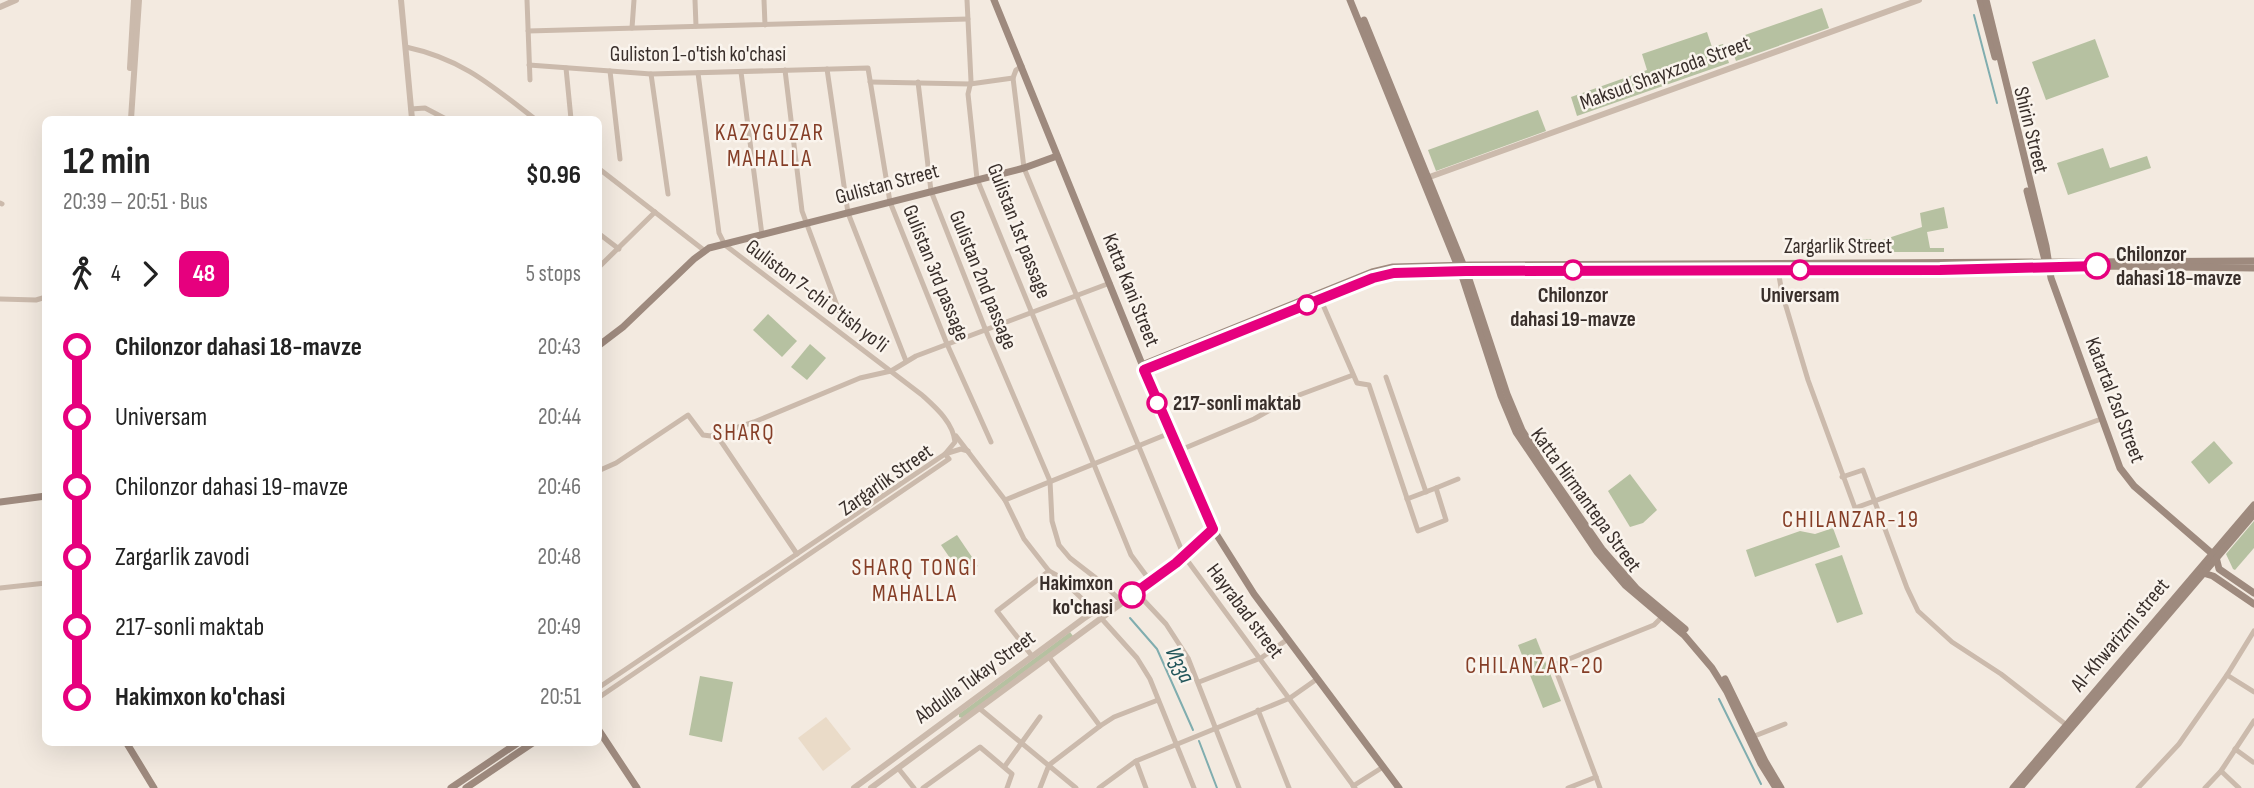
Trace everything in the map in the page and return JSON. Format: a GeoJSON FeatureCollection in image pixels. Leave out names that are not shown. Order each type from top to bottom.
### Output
{"type":"FeatureCollection","features":[{"type":"Feature","properties":{"kind":"main road","name":"Katta Kani Street"},"geometry":{"type":"LineString","coordinates":[[994,0],[1170,433],[1213,529],[1248,586],[1399,788]]}},
{"type":"Feature","properties":{"kind":"main road","name":"Katta Hirmаntepa Street"},"geometry":{"type":"LineString","coordinates":[[1353,0],[1527,439],[1602,549],[1712,668],[1730,696],[1776,787]]}},
{"type":"Feature","properties":{"kind":"main road","name":"Shirin Street"},"geometry":{"type":"LineString","coordinates":[[1980,0],[2047,263]]}},
{"type":"Feature","properties":{"kind":"main road","name":"Shirin Street"},"geometry":{"type":"LineString","coordinates":[[1986,0],[2047,263]]}},
{"type":"Feature","properties":{"kind":"main road","name":"Gulistan Street"},"geometry":{"type":"LineString","coordinates":[[602,344],[705,251],[1024,168],[1057,156]]}},
{"type":"Feature","properties":{"kind":"main road","name":"Gulistan Street"},"geometry":{"type":"LineString","coordinates":[[602,344],[697,262],[725,245]]}},
{"type":"Feature","properties":{"kind":"main road","name":"Zargarlik Street"},"geometry":{"type":"LineString","coordinates":[[1143,367],[1320,296],[1384,275],[1461,268],[2254,261]]}},
{"type":"Feature","properties":{"kind":"main road","name":"Zargarlik Street"},"geometry":{"type":"LineString","coordinates":[[1461,268],[1778,270],[2047,263],[2254,268]]}},
{"type":"Feature","properties":{"kind":"main road","name":"Katartal 2sd Street"},"geometry":{"type":"LineString","coordinates":[[2047,263],[2120,468],[2127,478],[2214,555],[2219,569],[2254,593]]}},
{"type":"Feature","properties":{"kind":"main road","name":"Katta Hirmаntepa Street"},"geometry":{"type":"LineString","coordinates":[[1461,268],[1508,414],[1522,443],[1597,552],[1625,585],[1664,615]]}},
{"type":"Feature","properties":{"kind":"main road"},"geometry":{"type":"LineString","coordinates":[[0,504],[42,499]]}},
{"type":"Feature","properties":{"kind":"main road","name":"Al-Khwarizmi street"},"geometry":{"type":"LineString","coordinates":[[2068,727],[2203,573],[2254,505]]}},
{"type":"Feature","properties":{"kind":"main road","name":"Al-Khwarizmi street"},"geometry":{"type":"LineString","coordinates":[[2020,786],[2205,561],[2254,514]]}},
{"type":"Feature","properties":{"kind":"main road"},"geometry":{"type":"LineString","coordinates":[[2214,555],[2215,577]]}},
{"type":"Feature","properties":{"kind":"main road"},"geometry":{"type":"LineString","coordinates":[[2215,577],[2222,570]]}},
{"type":"Feature","properties":{"kind":"main road"},"geometry":{"type":"LineString","coordinates":[[2203,573],[2215,577],[2254,604]]}},
{"type":"Feature","properties":{"kind":"main road"},"geometry":{"type":"LineString","coordinates":[[602,736],[634,788]]}},
{"type":"Feature","properties":{"kind":"main road"},"geometry":{"type":"LineString","coordinates":[[602,743],[634,788]]}},
{"type":"Feature","properties":{"kind":"main road"},"geometry":{"type":"LineString","coordinates":[[130,746],[156,788]]}},
{"type":"Feature","properties":{"kind":"main road"},"geometry":{"type":"LineString","coordinates":[[451,788],[513,746]]}},
{"type":"Feature","properties":{"kind":"main road"},"geometry":{"type":"LineString","coordinates":[[466,788],[528,746]]}},
{"type":"Feature","properties":{"kind":"street"},"geometry":{"type":"LineString","coordinates":[[0,7],[16,0]]}},
{"type":"Feature","properties":{"kind":"street"},"geometry":{"type":"LineString","coordinates":[[129,116],[134,0]]}},
{"type":"Feature","properties":{"kind":"street"},"geometry":{"type":"LineString","coordinates":[[129,116],[139,0]]}},
{"type":"Feature","properties":{"kind":"street"},"geometry":{"type":"LineString","coordinates":[[401,0],[412,116]]}},
{"type":"Feature","properties":{"kind":"street"},"geometry":{"type":"LineString","coordinates":[[527,0],[530,80]]}},
{"type":"Feature","properties":{"kind":"street"},"geometry":{"type":"LineString","coordinates":[[632,28],[634,0]]}},
{"type":"Feature","properties":{"kind":"street"},"geometry":{"type":"LineString","coordinates":[[695,0],[696,26]]}},
{"type":"Feature","properties":{"kind":"street"},"geometry":{"type":"LineString","coordinates":[[764,0],[765,25]]}},
{"type":"Feature","properties":{"kind":"street","name":"Gulistan 1st passage"},"geometry":{"type":"LineString","coordinates":[[967,0],[970,84],[968,94],[977,179],[1131,555],[1151,582]]}},
{"type":"Feature","properties":{"kind":"street","name":"Maksud Shayxzoda Street"},"geometry":{"type":"LineString","coordinates":[[1425,178],[1919,0]]}},
{"type":"Feature","properties":{"kind":"street"},"geometry":{"type":"LineString","coordinates":[[528,31],[968,19]]}},
{"type":"Feature","properties":{"kind":"street"},"geometry":{"type":"LineString","coordinates":[[406,47],[452,60],[486,81],[531,116]]}},
{"type":"Feature","properties":{"kind":"street","name":"Guliston 1-o'tish ko'chasi"},"geometry":{"type":"LineString","coordinates":[[529,65],[651,74],[868,68]]}},
{"type":"Feature","properties":{"kind":"street"},"geometry":{"type":"LineString","coordinates":[[870,82],[970,84],[1013,78],[1016,69],[1022,66]]}},
{"type":"Feature","properties":{"kind":"street"},"geometry":{"type":"LineString","coordinates":[[566,68],[571,116]]}},
{"type":"Feature","properties":{"kind":"street","name":"Gulistan 3rd passage"},"geometry":{"type":"LineString","coordinates":[[868,68],[890,202],[947,344],[991,442]]}},
{"type":"Feature","properties":{"kind":"street"},"geometry":{"type":"LineString","coordinates":[[827,69],[848,213],[906,361]]}},
{"type":"Feature","properties":{"kind":"street"},"geometry":{"type":"LineString","coordinates":[[785,70],[805,224],[839,311]]}},
{"type":"Feature","properties":{"kind":"street"},"geometry":{"type":"LineString","coordinates":[[610,71],[620,159]]}},
{"type":"Feature","properties":{"kind":"street"},"geometry":{"type":"LineString","coordinates":[[741,72],[762,235]]}},
{"type":"Feature","properties":{"kind":"street"},"geometry":{"type":"LineString","coordinates":[[698,73],[719,233],[725,245]]}},
{"type":"Feature","properties":{"kind":"street"},"geometry":{"type":"LineString","coordinates":[[651,74],[668,194]]}},
{"type":"Feature","properties":{"kind":"street","name":"Hayrabad street"},"geometry":{"type":"LineString","coordinates":[[1013,78],[1024,168],[1184,556],[1353,787]]}},
{"type":"Feature","properties":{"kind":"street","name":"Gulistan 2nd passage"},"geometry":{"type":"LineString","coordinates":[[918,82],[930,191],[1049,481],[1052,521],[1059,545],[1070,558],[1122,602]]}},
{"type":"Feature","properties":{"kind":"street"},"geometry":{"type":"LineString","coordinates":[[411,109],[425,108],[440,116]]}},
{"type":"Feature","properties":{"kind":"street"},"geometry":{"type":"LineString","coordinates":[[602,171],[705,251]]}},
{"type":"Feature","properties":{"kind":"street"},"geometry":{"type":"LineString","coordinates":[[602,265],[655,212]]}},
{"type":"Feature","properties":{"kind":"street"},"geometry":{"type":"LineString","coordinates":[[602,236],[620,249]]}},
{"type":"Feature","properties":{"kind":"street","name":"Guliston 7-chi o'tish yo'li"},"geometry":{"type":"LineString","coordinates":[[725,245],[931,403],[1005,500],[1024,540],[1049,571],[1058,576],[1095,611]]}},
{"type":"Feature","properties":{"kind":"street"},"geometry":{"type":"LineString","coordinates":[[1778,270],[1805,372],[1855,508],[2101,419]]}},
{"type":"Feature","properties":{"kind":"street"},"geometry":{"type":"LineString","coordinates":[[602,469],[616,463],[688,415],[703,435],[716,434],[761,419],[860,378],[891,371],[906,361],[947,344],[1110,283]]}},
{"type":"Feature","properties":{"kind":"street"},"geometry":{"type":"LineString","coordinates":[[1320,296],[1357,383],[1369,384],[1418,531],[1446,520],[1436,488]]}},
{"type":"Feature","properties":{"kind":"street"},"geometry":{"type":"LineString","coordinates":[[0,299],[42,298]]}},
{"type":"Feature","properties":{"kind":"street"},"geometry":{"type":"LineString","coordinates":[[1178,452],[1254,419],[1291,398],[1353,375]]}},
{"type":"Feature","properties":{"kind":"street"},"geometry":{"type":"LineString","coordinates":[[1386,377],[1426,492]]}},
{"type":"Feature","properties":{"kind":"street"},"geometry":{"type":"LineString","coordinates":[[1005,500],[1170,433]]}},
{"type":"Feature","properties":{"kind":"street"},"geometry":{"type":"LineString","coordinates":[[716,434],[801,560]]}},
{"type":"Feature","properties":{"kind":"street"},"geometry":{"type":"LineString","coordinates":[[945,454],[954,444],[954,434]]}},
{"type":"Feature","properties":{"kind":"street"},"geometry":{"type":"LineString","coordinates":[[945,454],[963,449],[970,453]]}},
{"type":"Feature","properties":{"kind":"street","name":"Zargarlik Street"},"geometry":{"type":"LineString","coordinates":[[602,685],[945,454],[949,459],[602,695]]}},
{"type":"Feature","properties":{"kind":"street"},"geometry":{"type":"LineString","coordinates":[[1842,477],[1863,470],[1918,611],[1952,642],[2001,674],[2068,727]]}},
{"type":"Feature","properties":{"kind":"street"},"geometry":{"type":"LineString","coordinates":[[1407,499],[1458,479]]}},
{"type":"Feature","properties":{"kind":"street","name":"Abdulla Tukay Street"},"geometry":{"type":"LineString","coordinates":[[871,788],[1151,582],[1213,529]]}},
{"type":"Feature","properties":{"kind":"street"},"geometry":{"type":"LineString","coordinates":[[1032,656],[998,611],[1049,571]]}},
{"type":"Feature","properties":{"kind":"street"},"geometry":{"type":"LineString","coordinates":[[0,588],[42,583]]}},
{"type":"Feature","properties":{"kind":"street"},"geometry":{"type":"LineString","coordinates":[[1136,592],[1174,635],[1188,658],[1239,788]]}},
{"type":"Feature","properties":{"kind":"street","name":"Abdulla Tukay Street"},"geometry":{"type":"LineString","coordinates":[[854,788],[1095,611],[1122,602]]}},
{"type":"Feature","properties":{"kind":"street"},"geometry":{"type":"LineString","coordinates":[[1600,788],[1554,665],[1654,625],[1664,615]]}},
{"type":"Feature","properties":{"kind":"street"},"geometry":{"type":"LineString","coordinates":[[1101,618],[1137,658],[1150,680],[1194,788]]}},
{"type":"Feature","properties":{"kind":"street"},"geometry":{"type":"LineString","coordinates":[[697,621],[701,628]]}},
{"type":"Feature","properties":{"kind":"street"},"geometry":{"type":"LineString","coordinates":[[1071,628],[1076,631],[1077,636]]}},
{"type":"Feature","properties":{"kind":"street"},"geometry":{"type":"LineString","coordinates":[[2138,788],[2179,744],[2254,631]]}},
{"type":"Feature","properties":{"kind":"street"},"geometry":{"type":"LineString","coordinates":[[1199,682],[1261,658],[1288,639]]}},
{"type":"Feature","properties":{"kind":"street"},"geometry":{"type":"LineString","coordinates":[[1049,657],[1101,726]]}},
{"type":"Feature","properties":{"kind":"street"},"geometry":{"type":"LineString","coordinates":[[625,670],[630,677]]}},
{"type":"Feature","properties":{"kind":"street"},"geometry":{"type":"LineString","coordinates":[[2227,675],[2254,692]]}},
{"type":"Feature","properties":{"kind":"street"},"geometry":{"type":"LineString","coordinates":[[1099,788],[1136,761],[1290,698],[1317,679]]}},
{"type":"Feature","properties":{"kind":"street"},"geometry":{"type":"LineString","coordinates":[[1040,788],[1049,765],[1101,726],[1158,700]]}},
{"type":"Feature","properties":{"kind":"street"},"geometry":{"type":"LineString","coordinates":[[979,708],[1076,788]]}},
{"type":"Feature","properties":{"kind":"street"},"geometry":{"type":"LineString","coordinates":[[1258,710],[1289,788]]}},
{"type":"Feature","properties":{"kind":"street"},"geometry":{"type":"LineString","coordinates":[[954,714],[960,722]]}},
{"type":"Feature","properties":{"kind":"street"},"geometry":{"type":"LineString","coordinates":[[1005,766],[1040,717]]}},
{"type":"Feature","properties":{"kind":"street"},"geometry":{"type":"LineString","coordinates":[[2205,788],[2221,771],[2254,721]]}},
{"type":"Feature","properties":{"kind":"street"},"geometry":{"type":"LineString","coordinates":[[1751,738],[1785,724]]}},
{"type":"Feature","properties":{"kind":"street"},"geometry":{"type":"LineString","coordinates":[[923,788],[979,747],[1013,774],[1007,788]]}},
{"type":"Feature","properties":{"kind":"street"},"geometry":{"type":"LineString","coordinates":[[2235,749],[2253,762]]}},
{"type":"Feature","properties":{"kind":"street"},"geometry":{"type":"LineString","coordinates":[[1136,761],[1146,788]]}},
{"type":"Feature","properties":{"kind":"street"},"geometry":{"type":"LineString","coordinates":[[1353,787],[1383,767]]}},
{"type":"Feature","properties":{"kind":"street"},"geometry":{"type":"LineString","coordinates":[[898,768],[914,788]]}},
{"type":"Feature","properties":{"kind":"street"},"geometry":{"type":"LineString","coordinates":[[2221,771],[2238,788]]}},
{"type":"Feature","properties":{"kind":"street"},"geometry":{"type":"LineString","coordinates":[[1568,788],[1596,778]]}},
{"type":"Feature","properties":{"kind":"green space"},"geometry":{"type":"Polygon","coordinates":[[[1822,8],[1829,28],[1736,61],[1731,48],[1747,43],[1745,35],[1822,8]]]}},
{"type":"Feature","properties":{"kind":"green space"},"geometry":{"type":"Polygon","coordinates":[[[1707,32],[1712,47],[1723,44],[1729,63],[1577,116],[1571,97],[1647,70],[1642,54],[1707,32]]]}},
{"type":"Feature","properties":{"kind":"green space"},"geometry":{"type":"Polygon","coordinates":[[[2095,39],[2109,77],[2046,100],[2032,62],[2095,39]]]}},
{"type":"Feature","properties":{"kind":"green space"},"geometry":{"type":"Polygon","coordinates":[[[1538,110],[1546,131],[1436,171],[1428,150],[1538,110]]]}},
{"type":"Feature","properties":{"kind":"green space"},"geometry":{"type":"Polygon","coordinates":[[[2103,148],[2110,168],[2147,156],[2151,168],[2068,195],[2057,163],[2103,148]]]}},
{"type":"Feature","properties":{"kind":"green space"},"geometry":{"type":"Polygon","coordinates":[[[1944,207],[1948,228],[1927,232],[1930,248],[1944,248],[1944,252],[1860,252],[1857,242],[1871,239],[1873,243],[1922,227],[1920,213],[1944,207]]]}},
{"type":"Feature","properties":{"kind":"green space"},"geometry":{"type":"Polygon","coordinates":[[[768,314],[797,341],[782,357],[753,330],[768,314]]]}},
{"type":"Feature","properties":{"kind":"green space"},"geometry":{"type":"Polygon","coordinates":[[[810,344],[826,358],[807,380],[791,367],[810,344]]]}},
{"type":"Feature","properties":{"kind":"green space"},"geometry":{"type":"Polygon","coordinates":[[[2214,441],[2233,463],[2209,484],[2191,462],[2214,441]]]}},
{"type":"Feature","properties":{"kind":"green space"},"geometry":{"type":"Polygon","coordinates":[[[1630,474],[1657,510],[1643,523],[1630,527],[1608,491],[1630,474]]]}},
{"type":"Feature","properties":{"kind":"green space"},"geometry":{"type":"Polygon","coordinates":[[[2254,521],[2254,548],[2235,570],[2226,554],[2254,521]]]}},
{"type":"Feature","properties":{"kind":"green space"},"geometry":{"type":"Polygon","coordinates":[[[1833,528],[1840,547],[1755,577],[1746,550],[1800,531],[1815,534],[1833,528]]]}},
{"type":"Feature","properties":{"kind":"green space"},"geometry":{"type":"Polygon","coordinates":[[[957,535],[978,566],[963,577],[941,545],[957,535]]]}},
{"type":"Feature","properties":{"kind":"green space"},"geometry":{"type":"Polygon","coordinates":[[[1842,555],[1863,614],[1837,623],[1815,564],[1842,555]]]}},
{"type":"Feature","properties":{"kind":"green space"},"geometry":{"type":"Polygon","coordinates":[[[1070,632],[1073,636],[962,718],[959,717],[959,714],[1070,632]]]}},
{"type":"Feature","properties":{"kind":"green space"},"geometry":{"type":"Polygon","coordinates":[[[1536,638],[1561,701],[1543,708],[1518,645],[1536,638]]]}},
{"type":"Feature","properties":{"kind":"green space"},"geometry":{"type":"Polygon","coordinates":[[[700,676],[733,682],[722,742],[689,735],[700,676]]]}},
{"type":"Feature","properties":{"kind":"shaded area"},"geometry":{"type":"Polygon","coordinates":[[[826,717],[851,749],[823,771],[798,738],[826,717]]]}},
{"type":"Feature","properties":{"kind":"waterway"},"geometry":{"type":"LineString","coordinates":[[1974,15],[1997,103]]}},
{"type":"Feature","properties":{"kind":"waterway","name":"Изза"},"geometry":{"type":"LineString","coordinates":[[1130,618],[1157,649],[1193,730]]}},
{"type":"Feature","properties":{"kind":"waterway"},"geometry":{"type":"LineString","coordinates":[[1719,699],[1761,784]]}},
{"type":"Feature","properties":{"kind":"waterway","name":"Изза"},"geometry":{"type":"LineString","coordinates":[[1199,741],[1217,788]]}},
{"type":"Feature","properties":{"kind":"bus line","name":"48"},"geometry":{"type":"LineString","coordinates":[[1132,595],[1176,563],[1213,529],[1144,370],[1373,278],[1394,273],[1466,271],[1940,270],[2097,266]]}},
{"type":"Feature","properties":{"kind":"place","name":"Chilonzor dahasi 18-mavze"},"geometry":{"type":"Point","coordinates":[2097,266]}},
{"type":"Feature","properties":{"kind":"place","name":"Chilonzor dahasi 19-mavze"},"geometry":{"type":"Point","coordinates":[1573,270]}},
{"type":"Feature","properties":{"kind":"place","name":"Universam"},"geometry":{"type":"Point","coordinates":[1800,270]}},
{"type":"Feature","properties":{"kind":"place","name":"217-sonli maktab"},"geometry":{"type":"Point","coordinates":[1157,403]}},
{"type":"Feature","properties":{"kind":"place","name":"Hakimxon ko'chasi"},"geometry":{"type":"Point","coordinates":[1132,595]}},
{"type":"Feature","properties":{"kind":"district","name":"KAZYGUZAR MAHALLA"},"geometry":{"type":"Point","coordinates":[770,146]}},
{"type":"Feature","properties":{"kind":"district","name":"SHARQ"},"geometry":{"type":"Point","coordinates":[744,433]}},
{"type":"Feature","properties":{"kind":"district","name":"CHILANZAR-19"},"geometry":{"type":"Point","coordinates":[1851,520]}},
{"type":"Feature","properties":{"kind":"district","name":"SHARQ TONGI MAHALLA"},"geometry":{"type":"Point","coordinates":[915,581]}},
{"type":"Feature","properties":{"kind":"district","name":"CHILANZAR-20"},"geometry":{"type":"Point","coordinates":[1535,666]}}]}
